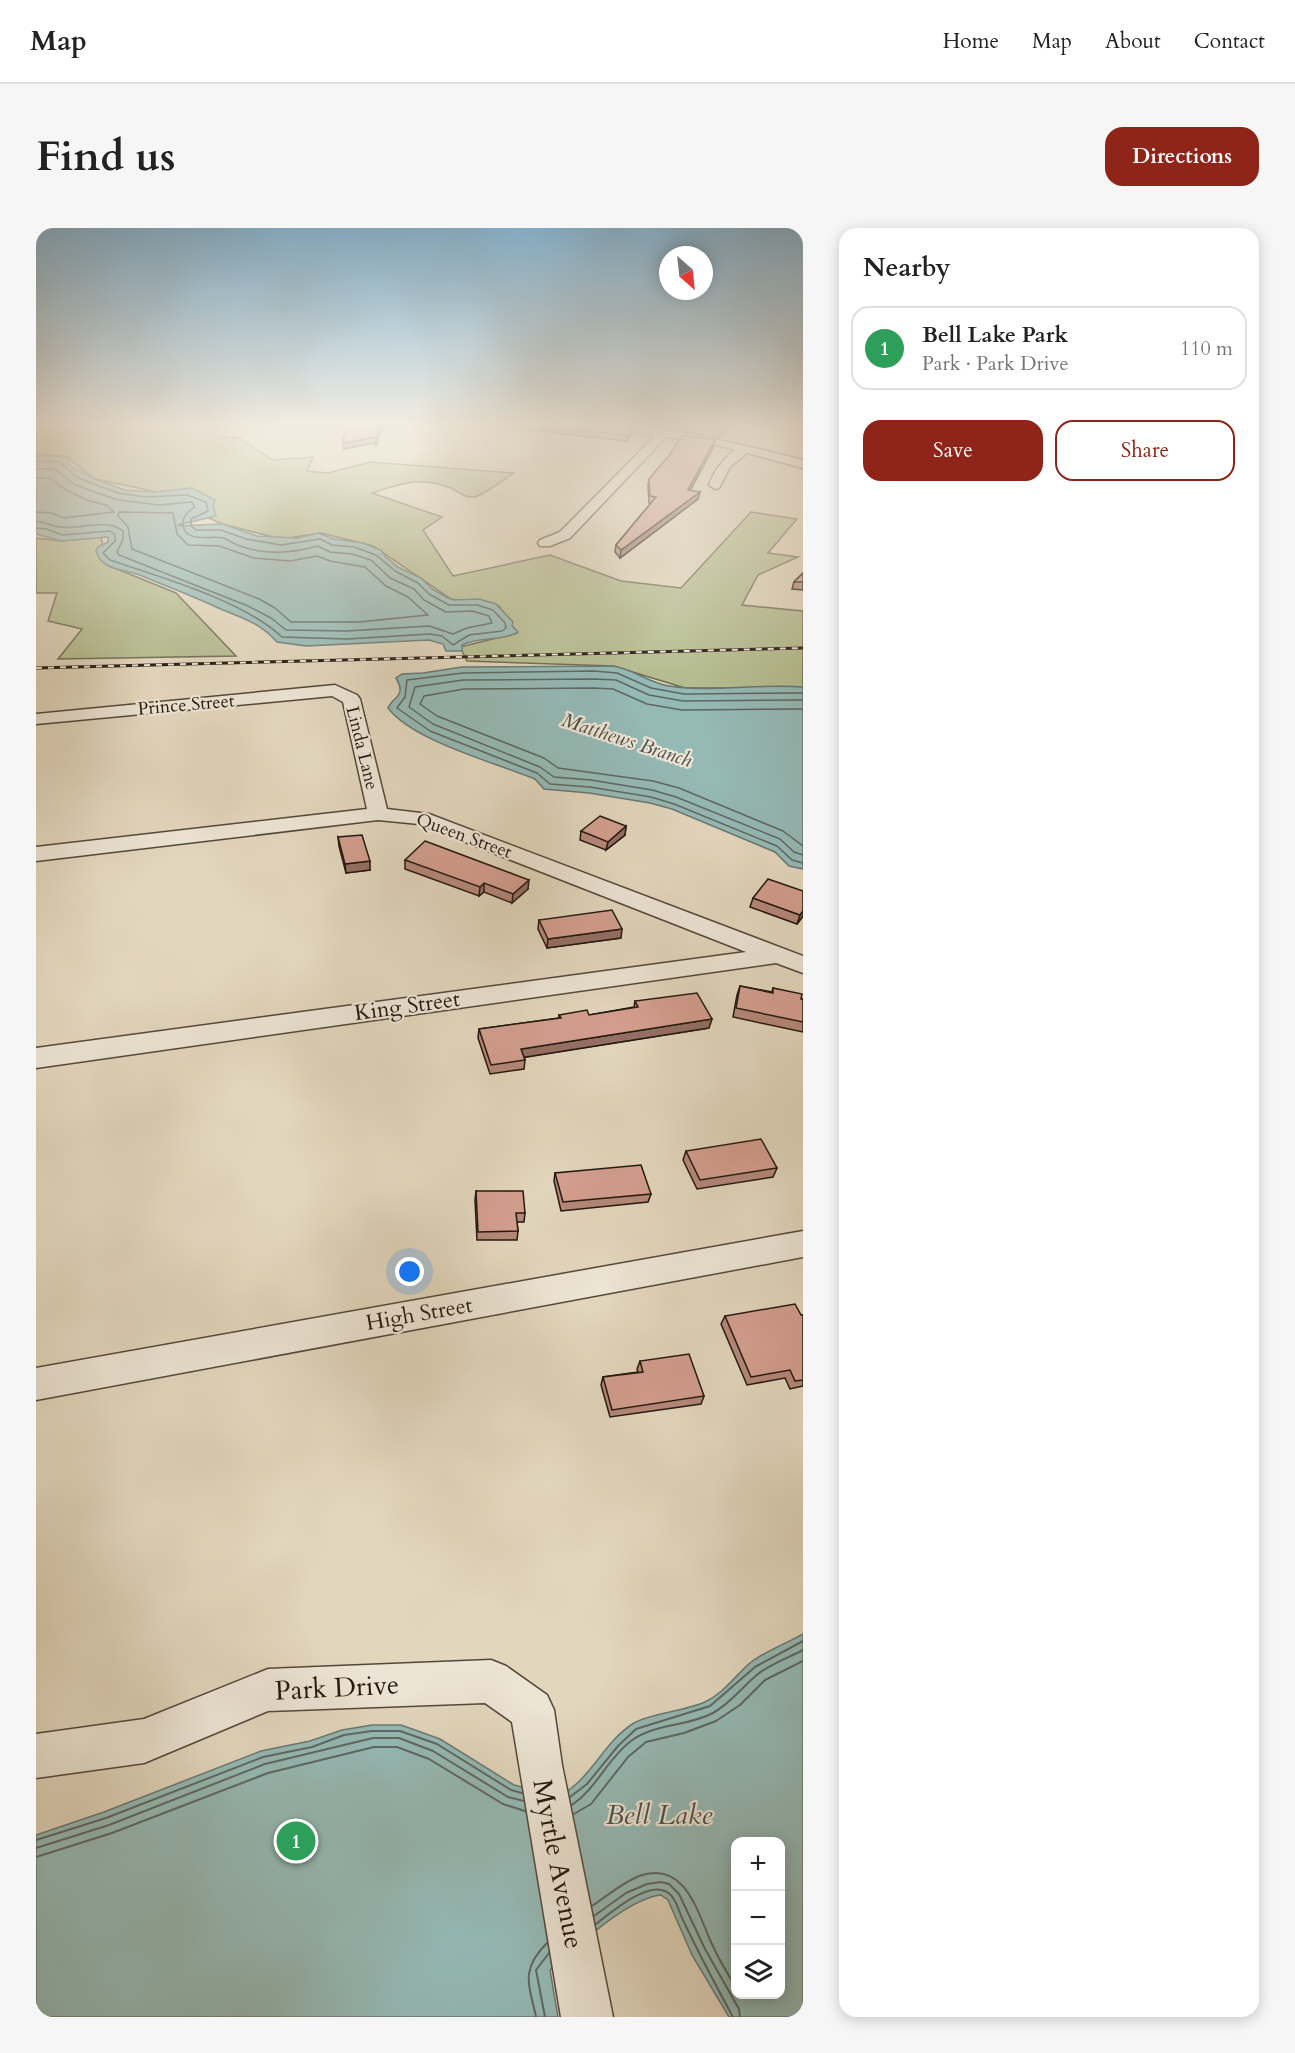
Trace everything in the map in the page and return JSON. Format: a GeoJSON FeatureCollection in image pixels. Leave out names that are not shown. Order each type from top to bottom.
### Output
{"type":"FeatureCollection","features":[{"type":"Feature","properties":{"kind":"street"},"geometry":{"type":"LineString","coordinates":[[545,543],[565,535],[591,508]]}},
{"type":"Feature","properties":{"kind":"street","name":"Prince Street"},"geometry":{"type":"LineString","coordinates":[[36,719],[343,695]]}},
{"type":"Feature","properties":{"kind":"street","name":"Linda Lane"},"geometry":{"type":"LineString","coordinates":[[343,695],[378,814]]}},
{"type":"Feature","properties":{"kind":"street","name":"Queen Street"},"geometry":{"type":"LineString","coordinates":[[36,854],[378,814],[422,818],[803,965]]}},
{"type":"Feature","properties":{"kind":"street","name":"King Street"},"geometry":{"type":"LineString","coordinates":[[36,1058],[778,955]]}},
{"type":"Feature","properties":{"kind":"street","name":"High Street"},"geometry":{"type":"LineString","coordinates":[[36,1384],[803,1244]]}},
{"type":"Feature","properties":{"kind":"street","name":"Park Drive"},"geometry":{"type":"LineString","coordinates":[[36,1756],[144,1741],[268,1690],[491,1681],[532,1710]]}},
{"type":"Feature","properties":{"kind":"street","name":"Myrtle Avenue"},"geometry":{"type":"LineString","coordinates":[[532,1710],[540,1765],[587,2017]]}},
{"type":"Feature","properties":{"kind":"green space"},"geometry":{"type":"Polygon","coordinates":[[[189,508],[417,508],[442,517],[423,530],[453,576],[550,555],[621,581],[681,588],[751,512],[797,519],[768,553],[798,557],[758,575],[742,605],[803,611],[803,688],[685,688],[613,666],[467,661],[460,647],[517,633],[499,606],[451,599],[373,546],[321,533],[281,539],[222,524],[189,508]]]}},
{"type":"Feature","properties":{"kind":"green space"},"geometry":{"type":"Polygon","coordinates":[[[101,537],[107,565],[176,593],[236,656],[58,659],[82,629],[48,621],[57,593],[36,593],[36,538],[62,541],[101,537]]]}},
{"type":"Feature","properties":{"kind":"water"},"geometry":{"type":"Polygon","coordinates":[[[36,508],[214,508],[216,516],[178,525],[222,524],[257,536],[297,538],[318,533],[334,539],[363,543],[381,550],[398,567],[421,578],[432,589],[448,598],[454,600],[479,599],[496,604],[513,622],[512,626],[518,632],[504,637],[469,642],[462,645],[462,651],[446,651],[443,644],[429,640],[306,646],[277,642],[248,620],[142,576],[105,564],[96,551],[98,547],[108,542],[108,537],[62,541],[36,534],[36,508]]]}},
{"type":"Feature","properties":{"kind":"water","name":"Matthews Branch"},"geometry":{"type":"Polygon","coordinates":[[[613,666],[655,682],[686,688],[803,687],[803,869],[789,866],[775,852],[672,809],[589,793],[544,789],[535,779],[435,741],[400,720],[388,708],[400,693],[396,678],[402,674],[462,667],[613,666]]]}},
{"type":"Feature","properties":{"kind":"water","name":"Bell Lake"},"geometry":{"type":"Polygon","coordinates":[[[803,1634],[803,2017],[729,2017],[692,1955],[668,1900],[661,1895],[647,1898],[618,1914],[550,1970],[558,2017],[36,2017],[36,1835],[104,1812],[261,1751],[310,1741],[342,1730],[372,1725],[401,1725],[440,1739],[514,1785],[559,1796],[580,1780],[614,1740],[634,1723],[705,1702],[724,1689],[756,1659],[803,1634]]]}},
{"type":"Feature","properties":{"kind":"building"},"geometry":{"type":"Polygon","coordinates":[[[646,508],[678,508],[621,550],[616,545],[646,508]]]}},
{"type":"Feature","properties":{"kind":"building"},"geometry":{"type":"Polygon","coordinates":[[[803,573],[803,582],[794,582],[803,573]]]}},
{"type":"Feature","properties":{"kind":"building"},"geometry":{"type":"Polygon","coordinates":[[[600,816],[626,826],[608,842],[581,831],[600,816]]]}},
{"type":"Feature","properties":{"kind":"building"},"geometry":{"type":"Polygon","coordinates":[[[362,835],[370,861],[345,864],[338,837],[362,835]]]}},
{"type":"Feature","properties":{"kind":"building"},"geometry":{"type":"Polygon","coordinates":[[[425,841],[529,880],[513,894],[484,883],[480,887],[405,860],[425,841]]]}},
{"type":"Feature","properties":{"kind":"building"},"geometry":{"type":"Polygon","coordinates":[[[768,879],[803,891],[803,911],[800,915],[753,898],[768,879]]]}},
{"type":"Feature","properties":{"kind":"building"},"geometry":{"type":"Polygon","coordinates":[[[612,910],[622,929],[548,939],[539,920],[612,910]]]}},
{"type":"Feature","properties":{"kind":"building"},"geometry":{"type":"Polygon","coordinates":[[[740,986],[773,993],[773,988],[802,994],[803,1022],[736,1008],[740,986]]]}},
{"type":"Feature","properties":{"kind":"building"},"geometry":{"type":"Polygon","coordinates":[[[697,993],[712,1019],[521,1049],[525,1060],[491,1065],[479,1029],[561,1018],[559,1015],[587,1010],[589,1015],[638,1007],[635,1001],[697,993]]]}},
{"type":"Feature","properties":{"kind":"building"},"geometry":{"type":"Polygon","coordinates":[[[761,1139],[777,1168],[700,1180],[686,1151],[761,1139]]]}},
{"type":"Feature","properties":{"kind":"building"},"geometry":{"type":"Polygon","coordinates":[[[641,1165],[651,1194],[563,1202],[555,1173],[641,1165]]]}},
{"type":"Feature","properties":{"kind":"building"},"geometry":{"type":"Polygon","coordinates":[[[476,1191],[523,1191],[525,1213],[516,1213],[518,1231],[478,1232],[476,1191]]]}},
{"type":"Feature","properties":{"kind":"building"},"geometry":{"type":"Polygon","coordinates":[[[795,1304],[803,1315],[803,1380],[795,1381],[790,1370],[751,1377],[725,1316],[795,1304]]]}},
{"type":"Feature","properties":{"kind":"building"},"geometry":{"type":"Polygon","coordinates":[[[689,1354],[704,1396],[612,1410],[603,1377],[643,1372],[640,1361],[689,1354]]]}},
{"type":"Feature","properties":{"kind":"railway"},"geometry":{"type":"LineString","coordinates":[[36,668],[803,648]]}},
{"type":"Feature","properties":{"kind":"place","name":"Bell Lake Park"},"geometry":{"type":"Point","coordinates":[296,1841]}}]}
